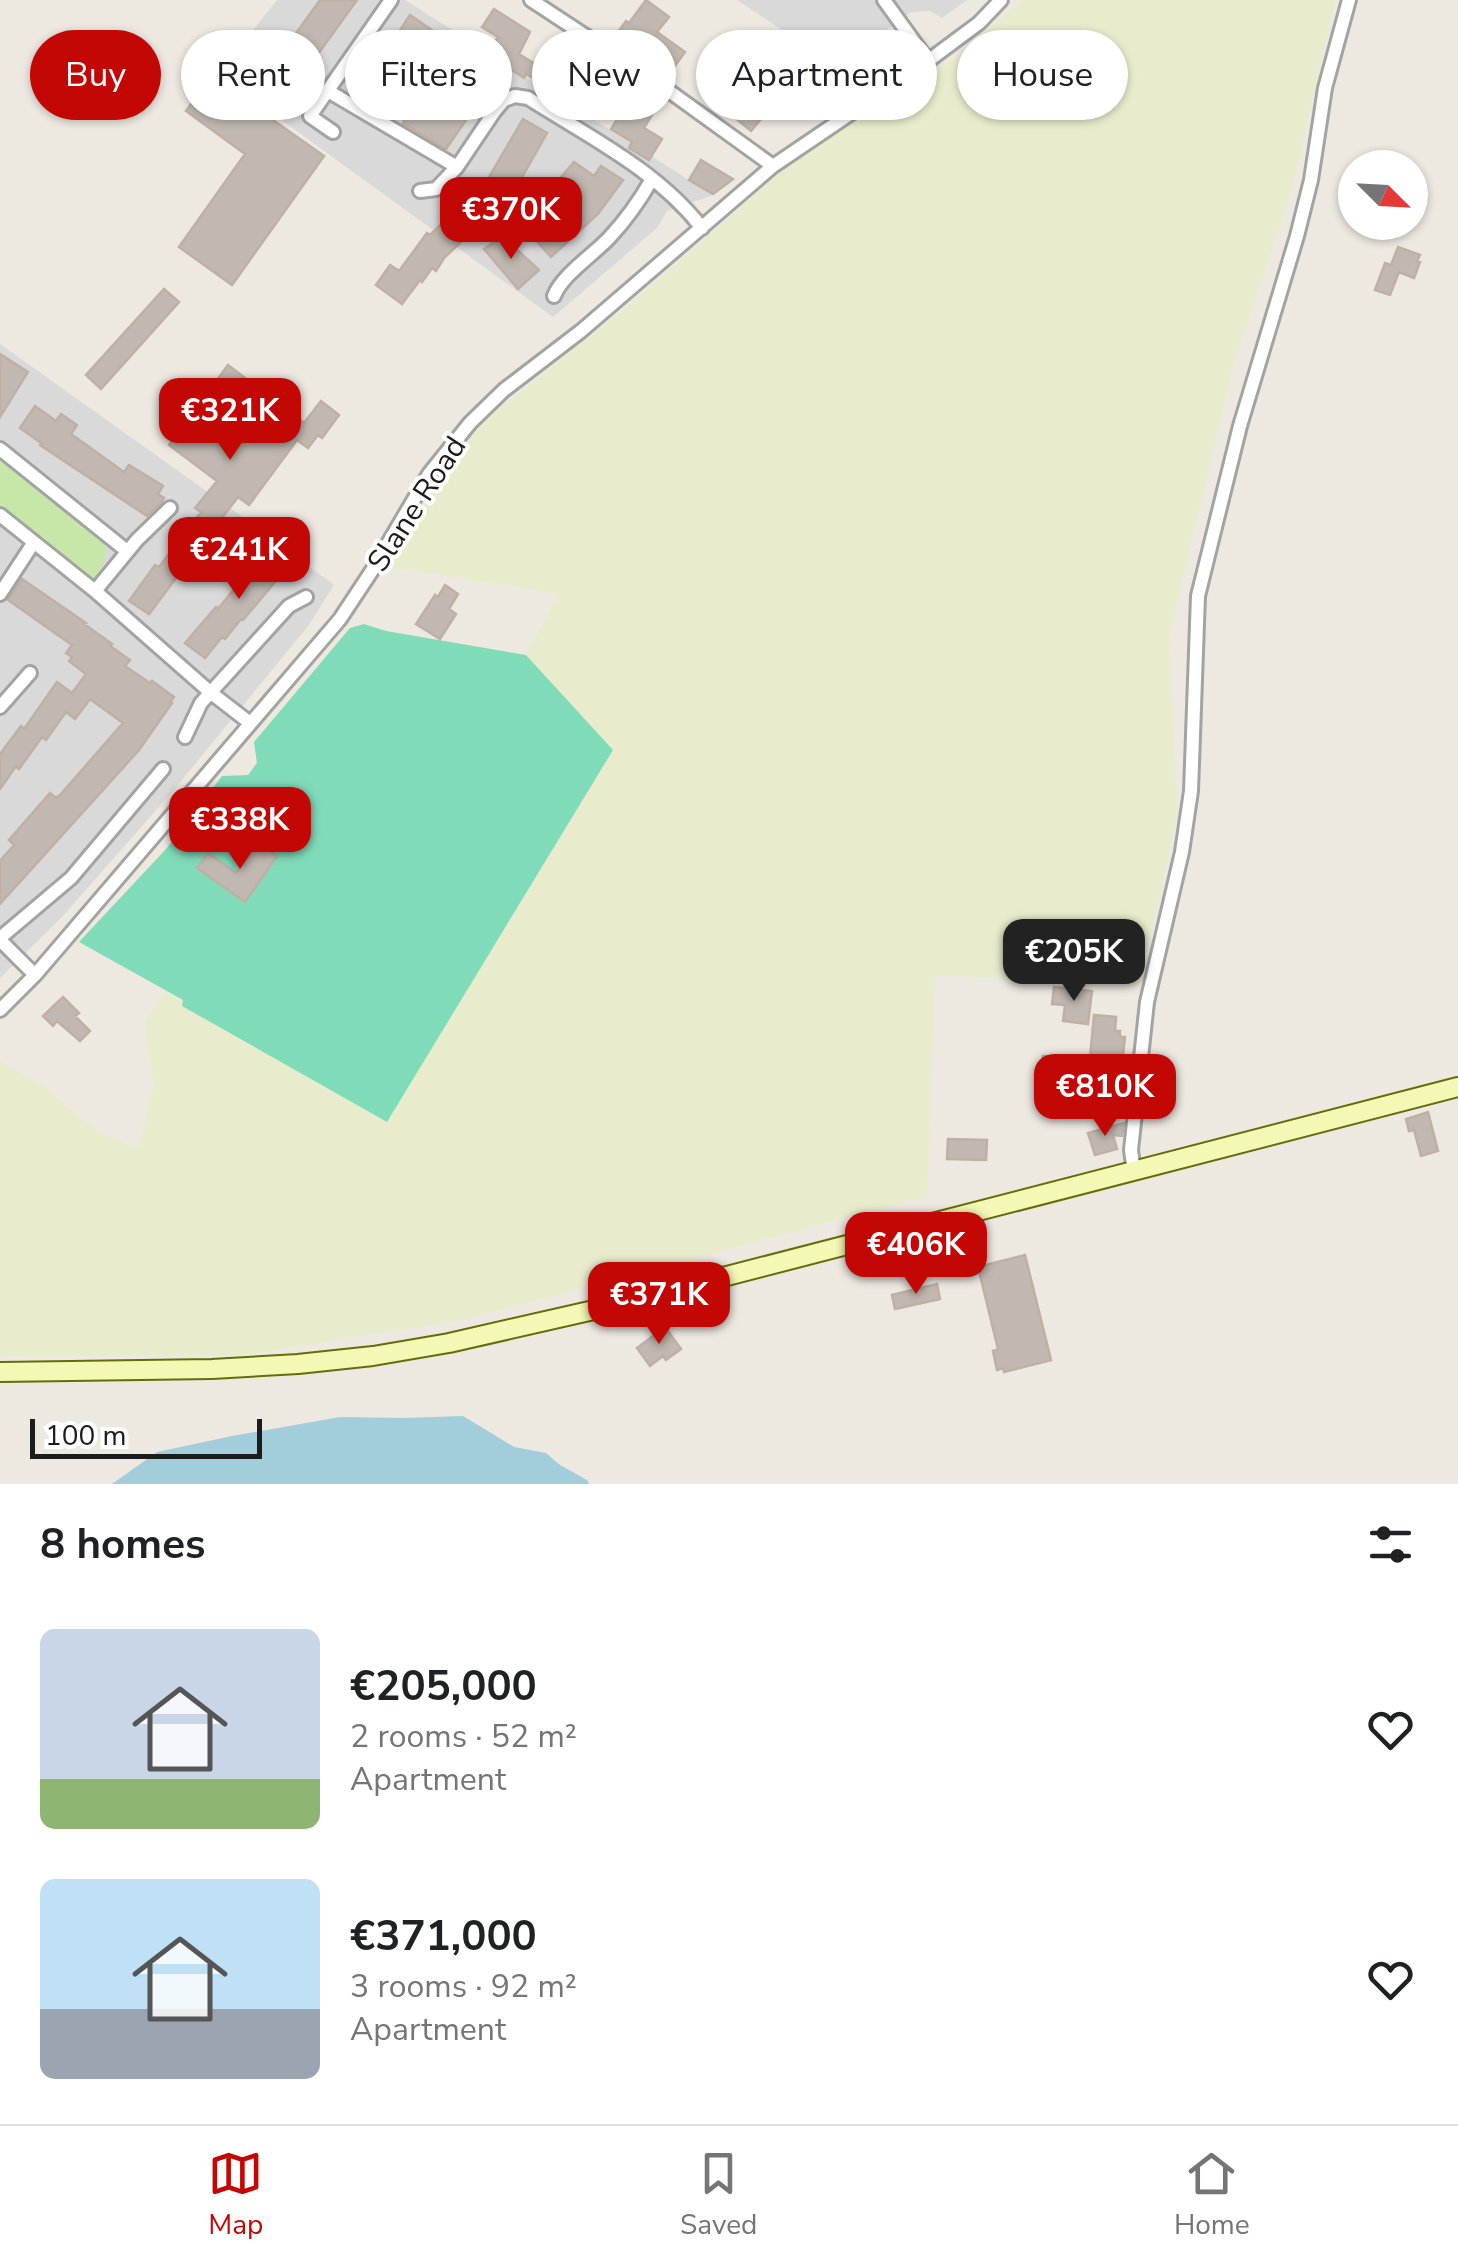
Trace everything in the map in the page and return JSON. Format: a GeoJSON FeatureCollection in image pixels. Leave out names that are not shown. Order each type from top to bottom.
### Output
{"type":"FeatureCollection","features":[{"type":"Feature","properties":{"kind":"main road"},"geometry":{"type":"LineString","coordinates":[[0,1372],[298,1364],[450,1342],[607,1307],[1458,1087]]}},
{"type":"Feature","properties":{"kind":"street"},"geometry":{"type":"LineString","coordinates":[[333,132],[310,116],[391,0]]}},
{"type":"Feature","properties":{"kind":"street"},"geometry":{"type":"LineString","coordinates":[[530,0],[662,86],[773,166]]}},
{"type":"Feature","properties":{"kind":"street"},"geometry":{"type":"LineString","coordinates":[[884,0],[906,30]]}},
{"type":"Feature","properties":{"kind":"street","name":"Slane Road"},"geometry":{"type":"LineString","coordinates":[[937,54],[1001,0]]}},
{"type":"Feature","properties":{"kind":"street"},"geometry":{"type":"LineString","coordinates":[[1134,1172],[1131,1150],[1148,1002],[1182,852],[1191,791],[1198,596],[1240,426],[1298,236],[1326,88],[1349,0]]}},
{"type":"Feature","properties":{"kind":"street"},"geometry":{"type":"LineString","coordinates":[[328,90],[456,167]]}},
{"type":"Feature","properties":{"kind":"street"},"geometry":{"type":"LineString","coordinates":[[420,190],[436,189],[504,100],[515,96],[528,98],[614,151],[678,200],[702,228]]}},
{"type":"Feature","properties":{"kind":"street","name":"Slane Road"},"geometry":{"type":"LineString","coordinates":[[0,1010],[35,975],[353,603],[429,474],[470,423],[504,390],[580,331],[773,166],[841,120]]}},
{"type":"Feature","properties":{"kind":"street"},"geometry":{"type":"LineString","coordinates":[[554,296],[562,281],[610,237],[652,179]]}},
{"type":"Feature","properties":{"kind":"street"},"geometry":{"type":"LineString","coordinates":[[0,449],[127,552]]}},
{"type":"Feature","properties":{"kind":"street"},"geometry":{"type":"LineString","coordinates":[[94,591],[170,508]]}},
{"type":"Feature","properties":{"kind":"street"},"geometry":{"type":"LineString","coordinates":[[0,515],[250,723]]}},
{"type":"Feature","properties":{"kind":"street"},"geometry":{"type":"LineString","coordinates":[[0,594],[34,542]]}},
{"type":"Feature","properties":{"kind":"street"},"geometry":{"type":"LineString","coordinates":[[185,737],[201,702],[289,606],[306,598]]}},
{"type":"Feature","properties":{"kind":"street"},"geometry":{"type":"LineString","coordinates":[[0,707],[30,673]]}},
{"type":"Feature","properties":{"kind":"street"},"geometry":{"type":"LineString","coordinates":[[35,975],[0,939],[71,878],[164,769]]}},
{"type":"Feature","properties":{"kind":"shaded area"},"geometry":{"type":"Polygon","coordinates":[[[277,0],[405,0],[452,30],[345,30],[345,120],[512,120],[512,68],[532,80],[532,120],[595,120],[713,195],[667,211],[657,228],[553,317],[281,120],[325,120],[325,30],[253,30],[277,0]]]}},
{"type":"Feature","properties":{"kind":"shaded area"},"geometry":{"type":"Polygon","coordinates":[[[737,0],[967,0],[942,18],[930,11],[911,12],[886,30],[782,30],[737,0]]]}},
{"type":"Feature","properties":{"kind":"shaded area"},"geometry":{"type":"Polygon","coordinates":[[[0,344],[334,585],[308,626],[173,791],[62,917],[0,978],[0,344]]]}},
{"type":"Feature","properties":{"kind":"green space"},"geometry":{"type":"Polygon","coordinates":[[[1022,0],[1335,0],[1293,186],[1233,366],[1169,636],[1177,818],[1140,985],[935,975],[927,1196],[466,1319],[244,1355],[0,1356],[0,1061],[42,1085],[98,1132],[138,1149],[154,1087],[145,1021],[166,991],[387,1122],[613,750],[526,655],[559,594],[391,567],[436,482],[486,420],[640,296],[787,166],[858,120],[937,120],[937,69],[957,56],[957,120],[1128,120],[1128,30],[988,30],[1022,0]]]}},
{"type":"Feature","properties":{"kind":"green space"},"geometry":{"type":"Polygon","coordinates":[[[0,456],[105,545],[104,563],[94,579],[0,504],[0,456]]]}},
{"type":"Feature","properties":{"kind":"green space"},"geometry":{"type":"Polygon","coordinates":[[[364,624],[526,655],[613,750],[387,1122],[182,1006],[183,1000],[79,942],[166,849],[222,776],[248,775],[257,763],[254,742],[350,628],[364,624]]]}},
{"type":"Feature","properties":{"kind":"water"},"geometry":{"type":"Polygon","coordinates":[[[463,1416],[514,1447],[546,1453],[589,1484],[112,1484],[157,1452],[232,1436],[340,1417],[463,1416]]]}},
{"type":"Feature","properties":{"kind":"building"},"geometry":{"type":"Polygon","coordinates":[[[320,0],[357,0],[325,44],[325,30],[298,30],[320,0]]]}},
{"type":"Feature","properties":{"kind":"building"},"geometry":{"type":"Polygon","coordinates":[[[646,0],[669,17],[659,30],[620,30],[626,21],[629,23],[646,0]]]}},
{"type":"Feature","properties":{"kind":"building"},"geometry":{"type":"Polygon","coordinates":[[[494,9],[530,32],[519,54],[532,62],[532,78],[526,74],[524,78],[512,70],[512,30],[482,27],[494,9]]]}},
{"type":"Feature","properties":{"kind":"building"},"geometry":{"type":"Polygon","coordinates":[[[410,15],[432,30],[400,30],[410,15]]]}},
{"type":"Feature","properties":{"kind":"building"},"geometry":{"type":"Polygon","coordinates":[[[676,46],[685,52],[676,64],[676,46]]]}},
{"type":"Feature","properties":{"kind":"building"},"geometry":{"type":"Polygon","coordinates":[[[523,119],[547,133],[513,193],[444,258],[436,271],[432,268],[420,280],[402,304],[376,285],[390,265],[399,271],[427,233],[430,235],[488,179],[523,119]]]}},
{"type":"Feature","properties":{"kind":"building"},"geometry":{"type":"Polygon","coordinates":[[[198,120],[273,120],[324,156],[232,285],[179,247],[245,154],[198,120]]]}},
{"type":"Feature","properties":{"kind":"building"},"geometry":{"type":"Polygon","coordinates":[[[405,120],[466,120],[446,149],[403,123],[405,120]]]}},
{"type":"Feature","properties":{"kind":"building"},"geometry":{"type":"Polygon","coordinates":[[[617,120],[649,120],[644,128],[662,139],[649,160],[629,148],[632,142],[611,129],[617,120]]]}},
{"type":"Feature","properties":{"kind":"building"},"geometry":{"type":"Polygon","coordinates":[[[738,120],[760,120],[751,131],[738,120]]]}},
{"type":"Feature","properties":{"kind":"building"},"geometry":{"type":"Polygon","coordinates":[[[701,160],[733,179],[713,194],[689,180],[701,160]]]}},
{"type":"Feature","properties":{"kind":"building"},"geometry":{"type":"Polygon","coordinates":[[[574,162],[594,176],[601,166],[623,180],[598,214],[551,257],[518,220],[537,205],[574,162]]]}},
{"type":"Feature","properties":{"kind":"building"},"geometry":{"type":"Polygon","coordinates":[[[502,236],[539,270],[518,289],[484,249],[502,236]]]}},
{"type":"Feature","properties":{"kind":"building"},"geometry":{"type":"Polygon","coordinates":[[[1398,247],[1420,255],[1414,278],[1399,272],[1390,295],[1375,290],[1385,263],[1391,265],[1398,247]]]}},
{"type":"Feature","properties":{"kind":"building"},"geometry":{"type":"Polygon","coordinates":[[[164,289],[179,302],[101,389],[86,375],[164,289]]]}},
{"type":"Feature","properties":{"kind":"building"},"geometry":{"type":"Polygon","coordinates":[[[0,354],[28,372],[0,417],[0,354]]]}},
{"type":"Feature","properties":{"kind":"building"},"geometry":{"type":"Polygon","coordinates":[[[228,365],[304,423],[321,401],[339,415],[322,438],[318,435],[308,448],[297,440],[249,505],[238,497],[215,527],[233,541],[226,550],[207,537],[149,614],[129,601],[201,512],[195,508],[217,481],[169,445],[228,365]]]}},
{"type":"Feature","properties":{"kind":"building"},"geometry":{"type":"Polygon","coordinates":[[[35,406],[56,421],[61,414],[77,425],[71,434],[124,472],[129,465],[163,486],[158,494],[164,498],[161,503],[147,516],[40,445],[20,428],[35,406]]]}},
{"type":"Feature","properties":{"kind":"building"},"geometry":{"type":"Polygon","coordinates":[[[269,546],[291,563],[205,658],[185,643],[269,546]]]}},
{"type":"Feature","properties":{"kind":"building"},"geometry":{"type":"Polygon","coordinates":[[[22,579],[112,644],[130,660],[125,666],[174,697],[139,750],[0,904],[0,861],[14,845],[9,840],[50,793],[56,798],[61,794],[123,723],[90,699],[75,719],[66,712],[46,740],[42,737],[0,789],[0,754],[21,726],[24,729],[57,682],[72,693],[86,674],[69,661],[72,657],[66,653],[72,645],[8,600],[22,579]]]}},
{"type":"Feature","properties":{"kind":"building"},"geometry":{"type":"Polygon","coordinates":[[[445,585],[458,594],[449,609],[456,614],[440,639],[416,624],[445,585]]]}},
{"type":"Feature","properties":{"kind":"building"},"geometry":{"type":"Polygon","coordinates":[[[222,790],[232,799],[191,851],[181,843],[222,790]]]}},
{"type":"Feature","properties":{"kind":"building"},"geometry":{"type":"Polygon","coordinates":[[[258,842],[277,856],[245,902],[197,868],[208,853],[236,873],[258,842]]]}},
{"type":"Feature","properties":{"kind":"building"},"geometry":{"type":"Polygon","coordinates":[[[1054,987],[1092,991],[1088,1024],[1063,1021],[1065,1005],[1052,1004],[1054,987]]]}},
{"type":"Feature","properties":{"kind":"building"},"geometry":{"type":"Polygon","coordinates":[[[63,997],[90,1031],[80,1041],[57,1021],[53,1026],[43,1016],[63,997]]]}},
{"type":"Feature","properties":{"kind":"building"},"geometry":{"type":"Polygon","coordinates":[[[1094,1015],[1116,1017],[1115,1031],[1125,1037],[1121,1073],[1089,1071],[1087,1094],[1063,1093],[1064,1076],[1042,1074],[1043,1056],[1090,1058],[1094,1015]]]}},
{"type":"Feature","properties":{"kind":"building"},"geometry":{"type":"Polygon","coordinates":[[[1428,1112],[1438,1151],[1421,1156],[1414,1130],[1409,1131],[1406,1119],[1428,1112]]]}},
{"type":"Feature","properties":{"kind":"building"},"geometry":{"type":"Polygon","coordinates":[[[1124,1123],[1122,1136],[1113,1135],[1117,1149],[1095,1155],[1088,1133],[1124,1123]]]}},
{"type":"Feature","properties":{"kind":"building"},"geometry":{"type":"Polygon","coordinates":[[[948,1139],[987,1140],[986,1160],[947,1159],[948,1139]]]}},
{"type":"Feature","properties":{"kind":"building"},"geometry":{"type":"Polygon","coordinates":[[[1025,1255],[1051,1360],[1004,1372],[1003,1368],[997,1370],[993,1351],[998,1349],[978,1267],[1025,1255]]]}},
{"type":"Feature","properties":{"kind":"building"},"geometry":{"type":"Polygon","coordinates":[[[937,1284],[940,1299],[895,1309],[892,1295],[937,1284]]]}},
{"type":"Feature","properties":{"kind":"building"},"geometry":{"type":"Polygon","coordinates":[[[665,1327],[681,1349],[650,1366],[637,1348],[665,1327]]]}}]}
